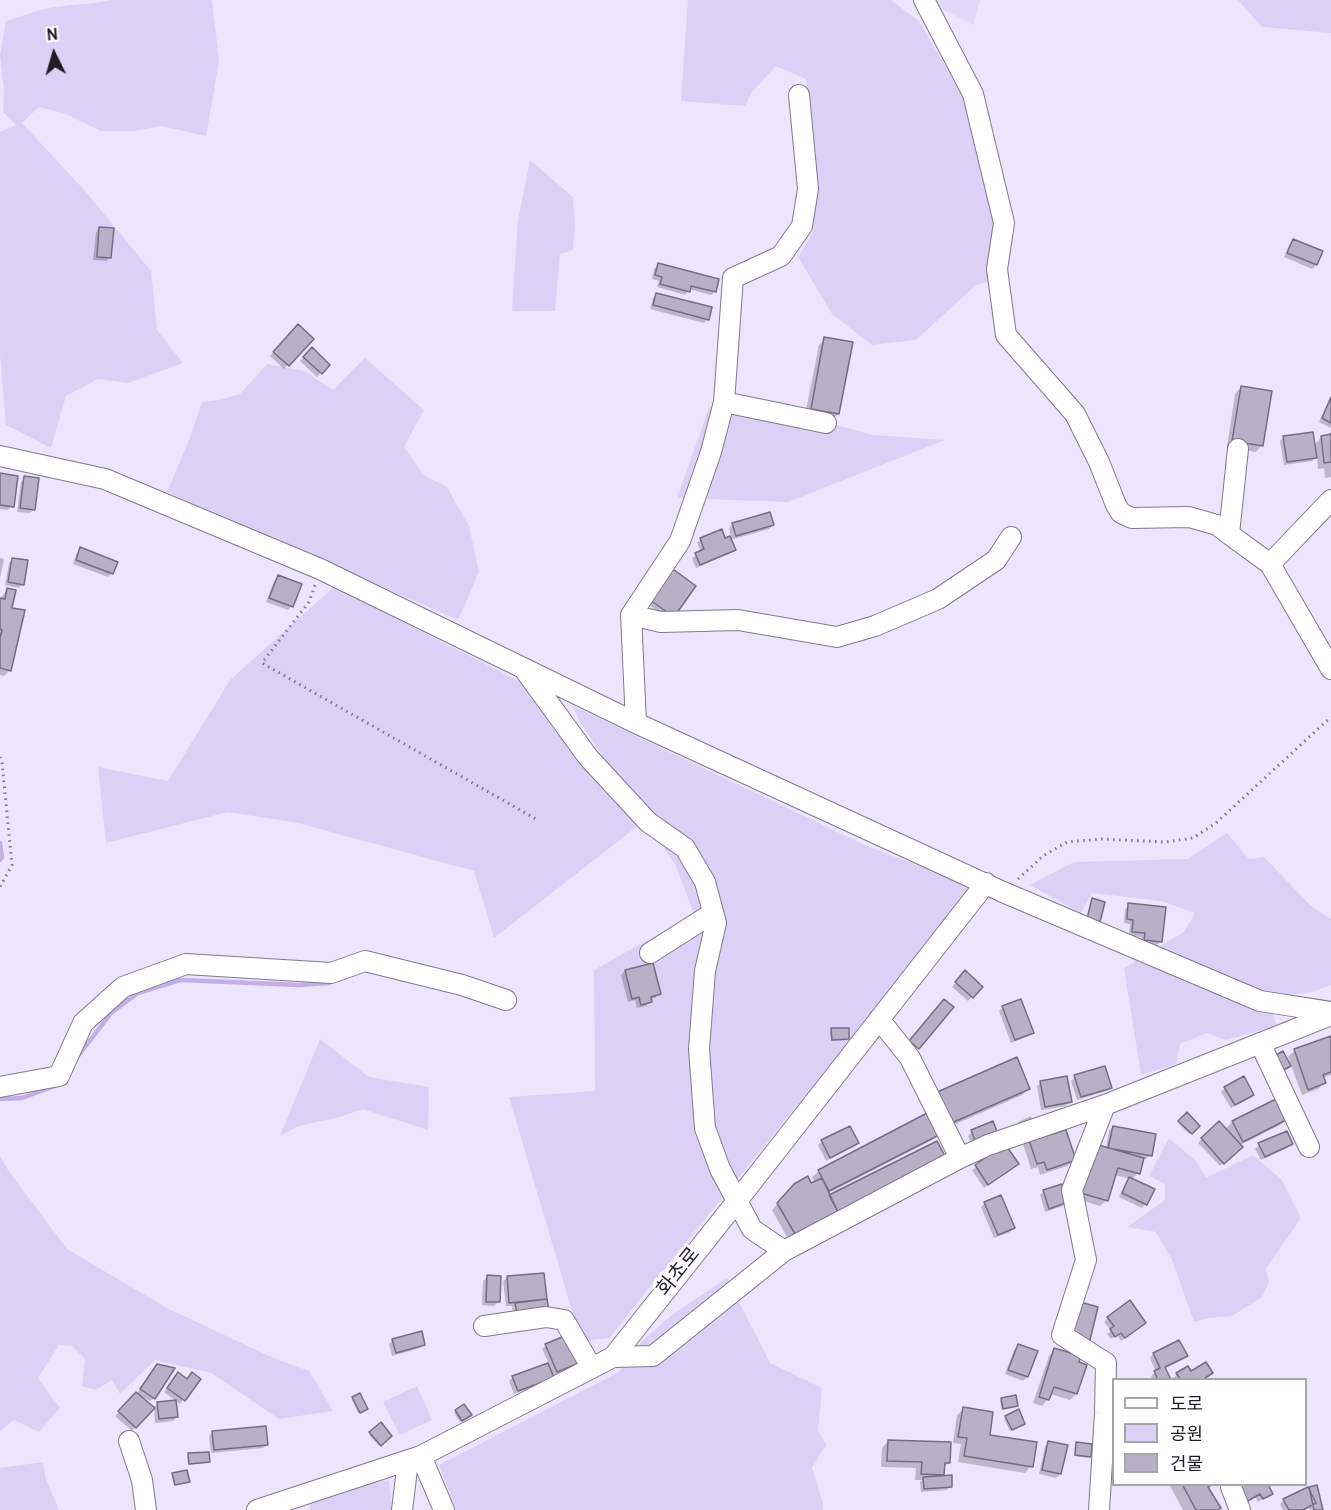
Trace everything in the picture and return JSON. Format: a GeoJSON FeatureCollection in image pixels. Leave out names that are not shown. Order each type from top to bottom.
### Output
{"type":"FeatureCollection","features":[{"type":"Feature","properties":{"kind":"street"},"geometry":{"type":"LineString","coordinates":[[924,0],[973,94],[1005,223],[997,269],[1006,335],[1075,414],[1121,513],[1132,518],[1189,517],[1217,525],[1270,564],[1331,669]]}},
{"type":"Feature","properties":{"kind":"street"},"geometry":{"type":"LineString","coordinates":[[636,723],[631,615],[680,541],[711,452],[724,402],[733,278],[781,256],[802,226],[808,189],[799,95]]}},
{"type":"Feature","properties":{"kind":"street"},"geometry":{"type":"LineString","coordinates":[[724,402],[826,423]]}},
{"type":"Feature","properties":{"kind":"street"},"geometry":{"type":"LineString","coordinates":[[1229,534],[1238,449]]}},
{"type":"Feature","properties":{"kind":"street"},"geometry":{"type":"LineString","coordinates":[[0,456],[105,478],[320,569],[636,723],[995,887],[1260,1001],[1331,1014]]}},
{"type":"Feature","properties":{"kind":"street"},"geometry":{"type":"LineString","coordinates":[[1270,564],[1331,500]]}},
{"type":"Feature","properties":{"kind":"street"},"geometry":{"type":"LineString","coordinates":[[631,615],[661,622],[738,620],[837,637],[875,626],[938,599],[996,560],[1011,537]]}},
{"type":"Feature","properties":{"kind":"street"},"geometry":{"type":"LineString","coordinates":[[522,666],[588,758],[648,822],[685,848],[705,882],[716,923],[705,971],[699,1049],[705,1128],[720,1170],[752,1229],[784,1251]]}},
{"type":"Feature","properties":{"kind":"street","name":"화초로"},"geometry":{"type":"LineString","coordinates":[[257,1510],[415,1458],[613,1357],[879,1019],[995,887]]}},
{"type":"Feature","properties":{"kind":"street"},"geometry":{"type":"LineString","coordinates":[[650,953],[713,913]]}},
{"type":"Feature","properties":{"kind":"street"},"geometry":{"type":"LineString","coordinates":[[0,1087],[59,1076],[83,1023],[123,987],[186,964],[330,974],[365,961],[462,985],[506,1000]]}},
{"type":"Feature","properties":{"kind":"street"},"geometry":{"type":"LineString","coordinates":[[613,1357],[653,1356],[784,1251],[960,1158],[988,1145],[1106,1105],[1331,1014]]}},
{"type":"Feature","properties":{"kind":"street"},"geometry":{"type":"LineString","coordinates":[[879,1019],[910,1058],[960,1158]]}},
{"type":"Feature","properties":{"kind":"street"},"geometry":{"type":"LineString","coordinates":[[1260,1043],[1309,1147]]}},
{"type":"Feature","properties":{"kind":"street"},"geometry":{"type":"LineString","coordinates":[[1099,1510],[1109,1413],[1106,1364],[1062,1335],[1086,1260],[1072,1190],[1106,1105]]}},
{"type":"Feature","properties":{"kind":"street"},"geometry":{"type":"LineString","coordinates":[[484,1326],[546,1317],[564,1320],[592,1368]]}},
{"type":"Feature","properties":{"kind":"street"},"geometry":{"type":"LineString","coordinates":[[129,1441],[142,1480],[146,1510]]}},
{"type":"Feature","properties":{"kind":"street"},"geometry":{"type":"LineString","coordinates":[[402,1510],[415,1458]]}},
{"type":"Feature","properties":{"kind":"street"},"geometry":{"type":"LineString","coordinates":[[415,1458],[444,1510]]}},
{"type":"Feature","properties":{"kind":"street"},"geometry":{"type":"LineString","coordinates":[[1231,1487],[1240,1510]]}},
{"type":"Feature","properties":{"kind":"path"},"geometry":{"type":"LineString","coordinates":[[320,569],[309,602],[262,663],[536,819]]}},
{"type":"Feature","properties":{"kind":"path"},"geometry":{"type":"LineString","coordinates":[[995,887],[1066,842],[1101,839],[1166,842],[1192,838],[1216,823],[1331,717]]}},
{"type":"Feature","properties":{"kind":"path"},"geometry":{"type":"LineString","coordinates":[[0,757],[12,865],[0,888]]}},
{"type":"Feature","properties":{"kind":"shaded area"},"geometry":{"type":"Polygon","coordinates":[[[933,0],[980,0],[973,25],[936,6],[933,0]]]}},
{"type":"Feature","properties":{"kind":"green space"},"geometry":{"type":"Polygon","coordinates":[[[111,0],[212,0],[219,61],[206,136],[162,126],[134,131],[101,131],[63,113],[39,107],[22,123],[85,191],[151,271],[157,330],[183,363],[128,383],[98,379],[66,396],[51,448],[6,425],[0,354],[0,132],[16,125],[3,112],[4,90],[0,55],[6,21],[48,8],[111,0]]]}},
{"type":"Feature","properties":{"kind":"green space"},"geometry":{"type":"Polygon","coordinates":[[[688,0],[891,0],[919,21],[966,102],[995,221],[990,281],[976,285],[916,340],[872,345],[832,314],[798,257],[813,233],[813,155],[806,79],[776,66],[752,92],[745,106],[681,101],[688,0]]]}},
{"type":"Feature","properties":{"kind":"green space"},"geometry":{"type":"Polygon","coordinates":[[[1238,0],[1331,0],[1331,33],[1262,27],[1238,0]]]}},
{"type":"Feature","properties":{"kind":"green space"},"geometry":{"type":"Polygon","coordinates":[[[530,160],[573,197],[575,226],[573,250],[560,254],[555,311],[512,311],[518,220],[530,160]]]}},
{"type":"Feature","properties":{"kind":"green space"},"geometry":{"type":"Polygon","coordinates":[[[365,358],[424,410],[404,447],[423,475],[447,487],[469,526],[479,572],[458,620],[167,492],[202,402],[240,394],[267,364],[304,371],[333,390],[365,358]]]}},
{"type":"Feature","properties":{"kind":"green space"},"geometry":{"type":"Polygon","coordinates":[[[731,396],[873,435],[945,440],[788,502],[677,498],[709,408],[731,396]]]}},
{"type":"Feature","properties":{"kind":"green space"},"geometry":{"type":"Polygon","coordinates":[[[334,587],[519,681],[639,825],[494,938],[474,871],[298,823],[228,812],[106,843],[98,767],[168,781],[230,680],[334,587]]]}},
{"type":"Feature","properties":{"kind":"green space"},"geometry":{"type":"Polygon","coordinates":[[[573,706],[869,847],[975,887],[610,1338],[584,1341],[572,1311],[509,1097],[595,1091],[594,970],[694,914],[675,864],[580,722],[573,706]]]}},
{"type":"Feature","properties":{"kind":"green space"},"geometry":{"type":"Polygon","coordinates":[[[1227,833],[1249,859],[1264,857],[1310,905],[1331,919],[1331,985],[1312,992],[1267,998],[1277,1026],[1226,1040],[1207,1033],[1180,1044],[1176,1064],[1141,1075],[1124,968],[1184,932],[1195,913],[1161,901],[1092,893],[1081,913],[1030,885],[1074,862],[1188,859],[1227,833]]]}},
{"type":"Feature","properties":{"kind":"green space"},"geometry":{"type":"Polygon","coordinates":[[[320,1039],[369,1077],[429,1087],[428,1130],[363,1109],[340,1117],[299,1126],[280,1136],[320,1039]]]}},
{"type":"Feature","properties":{"kind":"green space"},"geometry":{"type":"Polygon","coordinates":[[[1169,1138],[1197,1162],[1206,1178],[1253,1155],[1282,1180],[1301,1218],[1266,1269],[1269,1282],[1262,1297],[1232,1316],[1194,1322],[1172,1260],[1156,1232],[1127,1227],[1165,1200],[1165,1184],[1149,1176],[1169,1138]]]}},
{"type":"Feature","properties":{"kind":"green space"},"geometry":{"type":"Polygon","coordinates":[[[0,1156],[67,1249],[167,1308],[271,1357],[309,1371],[333,1411],[279,1419],[211,1373],[155,1360],[120,1394],[112,1380],[96,1390],[82,1386],[85,1359],[72,1346],[59,1345],[38,1378],[60,1408],[39,1432],[14,1420],[0,1431],[0,1156]]]}},
{"type":"Feature","properties":{"kind":"green space"},"geometry":{"type":"Polygon","coordinates":[[[727,1278],[770,1363],[822,1388],[818,1430],[826,1445],[812,1468],[823,1510],[456,1510],[439,1465],[619,1372],[642,1341],[673,1314],[727,1278]]]}},
{"type":"Feature","properties":{"kind":"green space"},"geometry":{"type":"Polygon","coordinates":[[[417,1386],[432,1420],[400,1435],[383,1402],[417,1386]]]}},
{"type":"Feature","properties":{"kind":"green space"},"geometry":{"type":"Polygon","coordinates":[[[43,1462],[46,1479],[59,1510],[0,1510],[0,1468],[43,1462]]]}},
{"type":"Feature","properties":{"kind":"green space"},"geometry":{"type":"Polygon","coordinates":[[[389,1480],[392,1510],[311,1510],[309,1502],[350,1487],[389,1480]]]}},
{"type":"Feature","properties":{"kind":"building"},"geometry":{"type":"Polygon","coordinates":[[[99,227],[114,228],[111,258],[97,257],[99,227]]]}},
{"type":"Feature","properties":{"kind":"building"},"geometry":{"type":"Polygon","coordinates":[[[1293,239],[1323,251],[1317,265],[1287,253],[1293,239]]]}},
{"type":"Feature","properties":{"kind":"building"},"geometry":{"type":"Polygon","coordinates":[[[658,263],[719,279],[716,292],[691,286],[690,292],[660,284],[662,277],[655,275],[658,263]]]}},
{"type":"Feature","properties":{"kind":"building"},"geometry":{"type":"Polygon","coordinates":[[[656,293],[712,307],[709,320],[653,305],[656,293]]]}},
{"type":"Feature","properties":{"kind":"building"},"geometry":{"type":"Polygon","coordinates":[[[298,324],[314,339],[289,366],[273,352],[298,324]]]}},
{"type":"Feature","properties":{"kind":"building"},"geometry":{"type":"Polygon","coordinates":[[[824,337],[853,342],[839,414],[811,409],[824,337]]]}},
{"type":"Feature","properties":{"kind":"building"},"geometry":{"type":"Polygon","coordinates":[[[312,347],[330,365],[322,374],[303,357],[312,347]]]}},
{"type":"Feature","properties":{"kind":"building"},"geometry":{"type":"Polygon","coordinates":[[[1241,386],[1272,391],[1263,446],[1232,441],[1241,386]]]}},
{"type":"Feature","properties":{"kind":"building"},"geometry":{"type":"Polygon","coordinates":[[[1331,397],[1331,423],[1322,418],[1331,397]]]}},
{"type":"Feature","properties":{"kind":"building"},"geometry":{"type":"Polygon","coordinates":[[[1313,432],[1317,458],[1287,462],[1283,436],[1313,432]]]}},
{"type":"Feature","properties":{"kind":"building"},"geometry":{"type":"Polygon","coordinates":[[[1331,434],[1331,462],[1324,463],[1321,436],[1331,434]]]}},
{"type":"Feature","properties":{"kind":"building"},"geometry":{"type":"Polygon","coordinates":[[[0,473],[18,476],[14,507],[0,505],[0,473]]]}},
{"type":"Feature","properties":{"kind":"building"},"geometry":{"type":"Polygon","coordinates":[[[24,476],[39,478],[35,510],[20,508],[24,476]]]}},
{"type":"Feature","properties":{"kind":"building"},"geometry":{"type":"Polygon","coordinates":[[[770,512],[774,525],[736,536],[732,523],[770,512]]]}},
{"type":"Feature","properties":{"kind":"building"},"geometry":{"type":"Polygon","coordinates":[[[722,529],[725,538],[730,536],[736,550],[700,565],[695,553],[704,549],[700,538],[722,529]]]}},
{"type":"Feature","properties":{"kind":"building"},"geometry":{"type":"Polygon","coordinates":[[[80,547],[118,562],[113,574],[76,560],[80,547]]]}},
{"type":"Feature","properties":{"kind":"building"},"geometry":{"type":"Polygon","coordinates":[[[12,558],[28,560],[24,585],[8,582],[12,558]]]}},
{"type":"Feature","properties":{"kind":"building"},"geometry":{"type":"Polygon","coordinates":[[[673,569],[696,586],[674,617],[650,600],[673,569]]]}},
{"type":"Feature","properties":{"kind":"building"},"geometry":{"type":"Polygon","coordinates":[[[278,575],[302,584],[293,607],[269,598],[278,575]]]}},
{"type":"Feature","properties":{"kind":"building"},"geometry":{"type":"Polygon","coordinates":[[[7,588],[16,590],[12,608],[25,610],[11,671],[0,668],[2,630],[0,629],[0,598],[5,599],[7,588]]]}},
{"type":"Feature","properties":{"kind":"building"},"geometry":{"type":"Polygon","coordinates":[[[1092,898],[1105,902],[1100,922],[1087,919],[1092,898]]]}},
{"type":"Feature","properties":{"kind":"building"},"geometry":{"type":"Polygon","coordinates":[[[1128,903],[1166,907],[1162,942],[1144,940],[1145,933],[1132,932],[1133,920],[1127,919],[1128,903]]]}},
{"type":"Feature","properties":{"kind":"building"},"geometry":{"type":"Polygon","coordinates":[[[653,963],[661,994],[651,997],[652,1002],[641,1005],[639,997],[632,999],[625,970],[653,963]]]}},
{"type":"Feature","properties":{"kind":"building"},"geometry":{"type":"Polygon","coordinates":[[[965,970],[983,987],[973,998],[955,982],[965,970]]]}},
{"type":"Feature","properties":{"kind":"building"},"geometry":{"type":"Polygon","coordinates":[[[944,999],[954,1007],[919,1049],[909,1041],[944,999]]]}},
{"type":"Feature","properties":{"kind":"building"},"geometry":{"type":"Polygon","coordinates":[[[1021,999],[1034,1033],[1015,1040],[1002,1006],[1021,999]]]}},
{"type":"Feature","properties":{"kind":"building"},"geometry":{"type":"Polygon","coordinates":[[[831,1028],[849,1028],[849,1039],[832,1040],[831,1028]]]}},
{"type":"Feature","properties":{"kind":"building"},"geometry":{"type":"Polygon","coordinates":[[[1331,1036],[1331,1072],[1323,1075],[1326,1083],[1308,1090],[1294,1049],[1331,1036]]]}},
{"type":"Feature","properties":{"kind":"building"},"geometry":{"type":"Polygon","coordinates":[[[1283,1051],[1291,1066],[1282,1071],[1274,1056],[1283,1051]]]}},
{"type":"Feature","properties":{"kind":"building"},"geometry":{"type":"Polygon","coordinates":[[[1017,1057],[1030,1089],[949,1124],[935,1093],[1017,1057]]]}},
{"type":"Feature","properties":{"kind":"building"},"geometry":{"type":"Polygon","coordinates":[[[1105,1066],[1112,1088],[1081,1097],[1074,1075],[1105,1066]]]}},
{"type":"Feature","properties":{"kind":"building"},"geometry":{"type":"Polygon","coordinates":[[[1067,1076],[1072,1102],[1045,1107],[1040,1081],[1067,1076]]]}},
{"type":"Feature","properties":{"kind":"building"},"geometry":{"type":"Polygon","coordinates":[[[1244,1076],[1254,1095],[1235,1105],[1224,1087],[1244,1076]]]}},
{"type":"Feature","properties":{"kind":"building"},"geometry":{"type":"Polygon","coordinates":[[[1278,1098],[1288,1119],[1243,1142],[1232,1121],[1278,1098]]]}},
{"type":"Feature","properties":{"kind":"building"},"geometry":{"type":"Polygon","coordinates":[[[929,1112],[941,1134],[829,1191],[818,1170],[929,1112]]]}},
{"type":"Feature","properties":{"kind":"building"},"geometry":{"type":"Polygon","coordinates":[[[1187,1112],[1200,1126],[1192,1134],[1178,1121],[1187,1112]]]}},
{"type":"Feature","properties":{"kind":"building"},"geometry":{"type":"Polygon","coordinates":[[[993,1121],[998,1134],[976,1143],[971,1130],[993,1121]]]}},
{"type":"Feature","properties":{"kind":"building"},"geometry":{"type":"Polygon","coordinates":[[[1219,1121],[1243,1147],[1224,1164],[1201,1138],[1219,1121]]]}},
{"type":"Feature","properties":{"kind":"building"},"geometry":{"type":"Polygon","coordinates":[[[850,1126],[859,1143],[830,1158],[821,1140],[850,1126]]]}},
{"type":"Feature","properties":{"kind":"building"},"geometry":{"type":"Polygon","coordinates":[[[1113,1126],[1156,1134],[1152,1156],[1108,1148],[1113,1126]]]}},
{"type":"Feature","properties":{"kind":"building"},"geometry":{"type":"Polygon","coordinates":[[[1066,1130],[1076,1160],[1047,1170],[1044,1162],[1037,1164],[1028,1137],[1044,1131],[1046,1136],[1066,1130]]]}},
{"type":"Feature","properties":{"kind":"building"},"geometry":{"type":"Polygon","coordinates":[[[1287,1131],[1293,1144],[1265,1157],[1258,1143],[1287,1131]]]}},
{"type":"Feature","properties":{"kind":"building"},"geometry":{"type":"Polygon","coordinates":[[[937,1141],[946,1158],[838,1212],[829,1195],[937,1141]]]}},
{"type":"Feature","properties":{"kind":"building"},"geometry":{"type":"Polygon","coordinates":[[[1005,1144],[1019,1164],[988,1185],[975,1165],[1005,1144]]]}},
{"type":"Feature","properties":{"kind":"building"},"geometry":{"type":"Polygon","coordinates":[[[1095,1144],[1144,1158],[1140,1174],[1118,1168],[1108,1201],[1081,1193],[1095,1144]]]}},
{"type":"Feature","properties":{"kind":"building"},"geometry":{"type":"Polygon","coordinates":[[[808,1176],[811,1183],[822,1178],[838,1212],[795,1234],[777,1203],[794,1184],[808,1176]]]}},
{"type":"Feature","properties":{"kind":"building"},"geometry":{"type":"Polygon","coordinates":[[[1129,1177],[1155,1189],[1147,1205],[1122,1193],[1129,1177]]]}},
{"type":"Feature","properties":{"kind":"building"},"geometry":{"type":"Polygon","coordinates":[[[1062,1184],[1068,1202],[1049,1209],[1043,1190],[1062,1184]]]}},
{"type":"Feature","properties":{"kind":"building"},"geometry":{"type":"Polygon","coordinates":[[[1001,1195],[1015,1228],[998,1235],[984,1202],[1001,1195]]]}},
{"type":"Feature","properties":{"kind":"building"},"geometry":{"type":"Polygon","coordinates":[[[544,1273],[547,1299],[509,1303],[507,1276],[544,1273]]]}},
{"type":"Feature","properties":{"kind":"building"},"geometry":{"type":"Polygon","coordinates":[[[487,1275],[501,1276],[500,1302],[486,1302],[487,1275]]]}},
{"type":"Feature","properties":{"kind":"building"},"geometry":{"type":"Polygon","coordinates":[[[547,1299],[549,1310],[517,1314],[515,1303],[547,1299]]]}},
{"type":"Feature","properties":{"kind":"building"},"geometry":{"type":"Polygon","coordinates":[[[1130,1300],[1146,1323],[1125,1338],[1121,1333],[1115,1337],[1110,1329],[1114,1326],[1107,1317],[1130,1300]]]}},
{"type":"Feature","properties":{"kind":"building"},"geometry":{"type":"Polygon","coordinates":[[[1077,1301],[1098,1307],[1090,1340],[1069,1335],[1077,1301]]]}},
{"type":"Feature","properties":{"kind":"building"},"geometry":{"type":"Polygon","coordinates":[[[422,1331],[425,1345],[396,1353],[392,1339],[422,1331]]]}},
{"type":"Feature","properties":{"kind":"building"},"geometry":{"type":"Polygon","coordinates":[[[567,1335],[579,1363],[557,1372],[545,1344],[567,1335]]]}},
{"type":"Feature","properties":{"kind":"building"},"geometry":{"type":"Polygon","coordinates":[[[1179,1340],[1188,1356],[1165,1367],[1170,1378],[1157,1378],[1154,1371],[1160,1368],[1153,1353],[1179,1340]]]}},
{"type":"Feature","properties":{"kind":"building"},"geometry":{"type":"Polygon","coordinates":[[[1018,1344],[1038,1351],[1028,1377],[1008,1370],[1018,1344]]]}},
{"type":"Feature","properties":{"kind":"building"},"geometry":{"type":"Polygon","coordinates":[[[1054,1348],[1081,1356],[1079,1362],[1087,1365],[1077,1394],[1054,1387],[1049,1400],[1039,1397],[1054,1348]]]}},
{"type":"Feature","properties":{"kind":"building"},"geometry":{"type":"Polygon","coordinates":[[[1206,1362],[1213,1373],[1205,1378],[1180,1378],[1176,1373],[1188,1366],[1191,1371],[1206,1362]]]}},
{"type":"Feature","properties":{"kind":"building"},"geometry":{"type":"Polygon","coordinates":[[[548,1363],[554,1378],[518,1391],[512,1376],[548,1363]]]}},
{"type":"Feature","properties":{"kind":"building"},"geometry":{"type":"Polygon","coordinates":[[[157,1364],[175,1368],[155,1399],[140,1389],[157,1364]]]}},
{"type":"Feature","properties":{"kind":"building"},"geometry":{"type":"Polygon","coordinates":[[[178,1372],[187,1379],[192,1372],[201,1379],[185,1401],[167,1388],[178,1372]]]}},
{"type":"Feature","properties":{"kind":"building"},"geometry":{"type":"Polygon","coordinates":[[[136,1392],[155,1408],[136,1428],[118,1411],[136,1392]]]}},
{"type":"Feature","properties":{"kind":"building"},"geometry":{"type":"Polygon","coordinates":[[[360,1393],[368,1409],[360,1413],[352,1397],[360,1393]]]}},
{"type":"Feature","properties":{"kind":"building"},"geometry":{"type":"Polygon","coordinates":[[[1016,1395],[1018,1406],[1003,1409],[1001,1398],[1016,1395]]]}},
{"type":"Feature","properties":{"kind":"building"},"geometry":{"type":"Polygon","coordinates":[[[176,1400],[178,1417],[159,1419],[157,1402],[176,1400]]]}},
{"type":"Feature","properties":{"kind":"building"},"geometry":{"type":"Polygon","coordinates":[[[464,1404],[472,1415],[462,1421],[455,1410],[464,1404]]]}},
{"type":"Feature","properties":{"kind":"building"},"geometry":{"type":"Polygon","coordinates":[[[963,1407],[993,1412],[990,1435],[1037,1442],[1033,1467],[964,1456],[967,1438],[958,1437],[963,1407]]]}},
{"type":"Feature","properties":{"kind":"building"},"geometry":{"type":"Polygon","coordinates":[[[1019,1409],[1025,1424],[1012,1430],[1005,1416],[1019,1409]]]}},
{"type":"Feature","properties":{"kind":"building"},"geometry":{"type":"Polygon","coordinates":[[[381,1422],[392,1436],[381,1446],[369,1432],[381,1422]]]}},
{"type":"Feature","properties":{"kind":"building"},"geometry":{"type":"Polygon","coordinates":[[[266,1426],[268,1445],[214,1450],[212,1431],[266,1426]]]}},
{"type":"Feature","properties":{"kind":"building"},"geometry":{"type":"Polygon","coordinates":[[[888,1440],[951,1442],[950,1463],[945,1463],[944,1475],[921,1474],[922,1462],[887,1461],[888,1440]]]}},
{"type":"Feature","properties":{"kind":"building"},"geometry":{"type":"Polygon","coordinates":[[[1048,1441],[1068,1445],[1061,1474],[1042,1470],[1048,1441]]]}},
{"type":"Feature","properties":{"kind":"building"},"geometry":{"type":"Polygon","coordinates":[[[1076,1442],[1092,1444],[1091,1457],[1075,1455],[1076,1442]]]}},
{"type":"Feature","properties":{"kind":"building"},"geometry":{"type":"Polygon","coordinates":[[[209,1452],[210,1462],[189,1464],[188,1453],[209,1452]]]}},
{"type":"Feature","properties":{"kind":"building"},"geometry":{"type":"Polygon","coordinates":[[[187,1470],[190,1482],[175,1485],[172,1473],[187,1470]]]}},
{"type":"Feature","properties":{"kind":"building"},"geometry":{"type":"Polygon","coordinates":[[[952,1475],[952,1487],[924,1489],[923,1477],[952,1475]]]}},
{"type":"Feature","properties":{"kind":"building"},"geometry":{"type":"Polygon","coordinates":[[[1317,1485],[1323,1510],[1314,1510],[1309,1487],[1317,1485]]]}},
{"type":"Feature","properties":{"kind":"building"},"geometry":{"type":"Polygon","coordinates":[[[1183,1486],[1209,1486],[1221,1508],[1196,1510],[1183,1486]]]}},
{"type":"Feature","properties":{"kind":"building"},"geometry":{"type":"Polygon","coordinates":[[[1239,1486],[1269,1486],[1273,1494],[1263,1499],[1260,1494],[1246,1502],[1239,1486]]]}},
{"type":"Feature","properties":{"kind":"building"},"geometry":{"type":"Polygon","coordinates":[[[1308,1487],[1316,1503],[1303,1510],[1289,1510],[1283,1499],[1308,1487]]]}},
{"type":"Feature","properties":{"kind":"waterway"},"geometry":{"type":"LineString","coordinates":[[0,843],[2,857],[0,860]]}},
{"type":"Feature","properties":{"kind":"waterway"},"geometry":{"type":"LineString","coordinates":[[75,1060],[111,1013],[138,993],[180,980],[299,985],[329,983]]}},
{"type":"Feature","properties":{"kind":"waterway"},"geometry":{"type":"LineString","coordinates":[[0,1099],[22,1098],[55,1086]]}}]}
